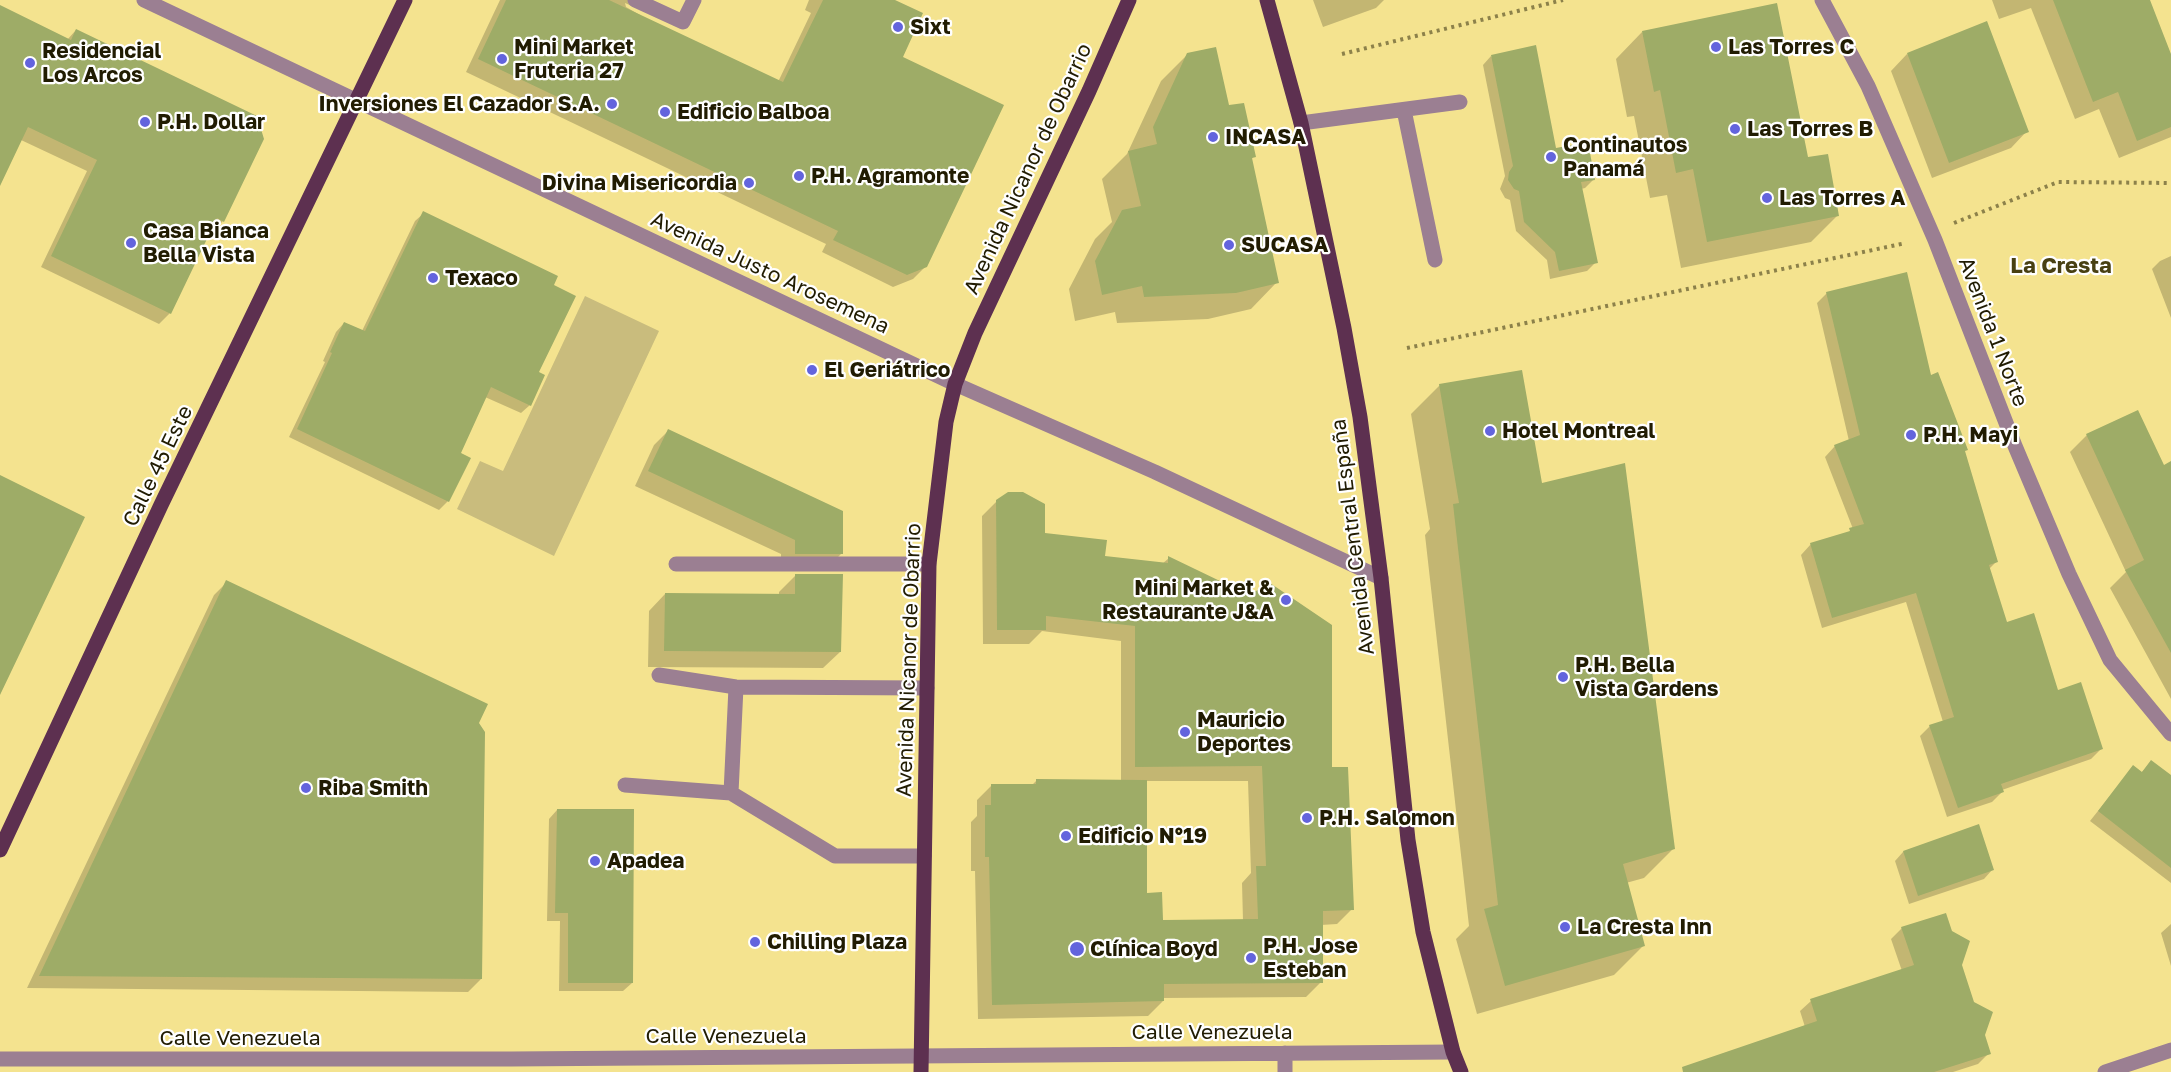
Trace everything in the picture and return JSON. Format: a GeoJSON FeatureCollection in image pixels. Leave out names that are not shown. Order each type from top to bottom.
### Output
{"type":"FeatureCollection","features":[{"type":"Feature","properties":{"kind":"main road","name":"Calle 45 Este"},"geometry":{"type":"LineString","coordinates":[[0,850],[161,505],[405,0]]}},
{"type":"Feature","properties":{"kind":"main road","name":"Avenida Nicanor de Obarrio"},"geometry":{"type":"LineString","coordinates":[[921,1072],[929,564],[946,422],[955,384],[975,333],[1089,91],[1129,0]]}},
{"type":"Feature","properties":{"kind":"main road","name":"Avenida Central España"},"geometry":{"type":"LineString","coordinates":[[1267,0],[1301,123],[1344,328],[1356,395],[1381,578],[1408,840],[1423,932],[1453,1052],[1461,1072]]}},
{"type":"Feature","properties":{"kind":"street","name":"Avenida Justo Arosemena"},"geometry":{"type":"LineString","coordinates":[[144,0],[955,384],[1155,472],[1381,578]]}},
{"type":"Feature","properties":{"kind":"street"},"geometry":{"type":"LineString","coordinates":[[635,0],[683,22],[694,0]]}},
{"type":"Feature","properties":{"kind":"street","name":"Avenida 1 Norte"},"geometry":{"type":"LineString","coordinates":[[1822,0],[1868,86],[1935,240],[2015,446],[2069,574],[2110,660],[2171,734]]}},
{"type":"Feature","properties":{"kind":"street"},"geometry":{"type":"LineString","coordinates":[[1301,123],[1460,102]]}},
{"type":"Feature","properties":{"kind":"street"},"geometry":{"type":"LineString","coordinates":[[1404,110],[1435,260]]}},
{"type":"Feature","properties":{"kind":"street"},"geometry":{"type":"LineString","coordinates":[[676,564],[929,564]]}},
{"type":"Feature","properties":{"kind":"street"},"geometry":{"type":"LineString","coordinates":[[659,675],[736,687],[927,688]]}},
{"type":"Feature","properties":{"kind":"street"},"geometry":{"type":"LineString","coordinates":[[731,793],[736,687]]}},
{"type":"Feature","properties":{"kind":"street"},"geometry":{"type":"LineString","coordinates":[[625,785],[731,793],[836,856],[924,856]]}},
{"type":"Feature","properties":{"kind":"street"},"geometry":{"type":"LineString","coordinates":[[2105,1072],[2171,1050]]}},
{"type":"Feature","properties":{"kind":"street","name":"Calle Venezuela"},"geometry":{"type":"LineString","coordinates":[[0,1059],[1453,1052]]}},
{"type":"Feature","properties":{"kind":"street"},"geometry":{"type":"LineString","coordinates":[[1285,1053],[1285,1072]]}},
{"type":"Feature","properties":{"kind":"path"},"geometry":{"type":"LineString","coordinates":[[1342,54],[1563,0]]}},
{"type":"Feature","properties":{"kind":"path"},"geometry":{"type":"LineString","coordinates":[[1950,224],[2058,182],[2171,183]]}},
{"type":"Feature","properties":{"kind":"path"},"geometry":{"type":"LineString","coordinates":[[1407,348],[1905,243]]}},
{"type":"Feature","properties":{"kind":"shaded area"},"geometry":{"type":"Polygon","coordinates":[[[585,296],[659,331],[554,556],[457,509],[480,461],[503,471],[585,296]]]}},
{"type":"Feature","properties":{"kind":"building"},"geometry":{"type":"Polygon","coordinates":[[[506,0],[609,0],[783,82],[823,0],[895,0],[923,13],[903,57],[1004,105],[927,267],[907,275],[833,240],[838,231],[478,59],[506,0]]]}},
{"type":"Feature","properties":{"kind":"building"},"geometry":{"type":"Polygon","coordinates":[[[2053,0],[2150,0],[2171,54],[2171,127],[2137,141],[2118,92],[2093,102],[2053,0]]]}},
{"type":"Feature","properties":{"kind":"building"},"geometry":{"type":"Polygon","coordinates":[[[1777,3],[1808,157],[1828,154],[1839,216],[1707,242],[1693,169],[1676,173],[1660,90],[1654,92],[1642,31],[1777,3]]]}},
{"type":"Feature","properties":{"kind":"building"},"geometry":{"type":"Polygon","coordinates":[[[0,5],[71,40],[76,29],[257,116],[264,139],[224,222],[217,218],[171,314],[51,256],[97,160],[28,127],[0,186],[0,5]]]}},
{"type":"Feature","properties":{"kind":"building"},"geometry":{"type":"Polygon","coordinates":[[[1987,21],[2029,132],[1949,163],[1907,53],[1987,21]]]}},
{"type":"Feature","properties":{"kind":"building","name":"Continautos Panamá"},"geometry":{"type":"Polygon","coordinates":[[[1536,45],[1556,148],[1588,142],[1595,180],[1581,182],[1598,263],[1559,271],[1555,252],[1524,222],[1519,191],[1514,189],[1508,180],[1513,166],[1491,55],[1536,45]]]}},
{"type":"Feature","properties":{"kind":"building"},"geometry":{"type":"Polygon","coordinates":[[[1216,47],[1229,105],[1244,103],[1256,157],[1252,158],[1279,283],[1236,293],[1144,297],[1142,286],[1102,295],[1095,261],[1122,210],[1141,206],[1128,151],[1157,144],[1153,127],[1187,53],[1216,47]]]}},
{"type":"Feature","properties":{"kind":"building"},"geometry":{"type":"Polygon","coordinates":[[[423,211],[558,276],[554,285],[576,296],[539,372],[545,375],[531,406],[491,387],[461,453],[471,458],[449,502],[297,429],[344,322],[365,331],[423,211]]]}},
{"type":"Feature","properties":{"kind":"building"},"geometry":{"type":"Polygon","coordinates":[[[1907,272],[1931,375],[1938,372],[1968,450],[1965,451],[1998,562],[1989,565],[2007,622],[2034,613],[2058,690],[2081,682],[2103,749],[2001,784],[2004,792],[1958,808],[1929,725],[1954,717],[1916,593],[1832,618],[1810,543],[1850,531],[1849,528],[1864,524],[1834,445],[1860,435],[1826,292],[1907,272]]]}},
{"type":"Feature","properties":{"kind":"building","name":"P.H. Bella Vista Gardens"},"geometry":{"type":"Polygon","coordinates":[[[1522,370],[1542,483],[1625,463],[1675,849],[1623,864],[1645,946],[1505,986],[1484,909],[1498,905],[1453,504],[1459,503],[1439,384],[1522,370]]]}},
{"type":"Feature","properties":{"kind":"building"},"geometry":{"type":"Polygon","coordinates":[[[2138,410],[2164,465],[2171,461],[2171,653],[2125,570],[2144,560],[2086,434],[2138,410]]]}},
{"type":"Feature","properties":{"kind":"building"},"geometry":{"type":"Polygon","coordinates":[[[668,429],[843,511],[843,554],[795,554],[795,540],[648,471],[668,429]]]}},
{"type":"Feature","properties":{"kind":"building"},"geometry":{"type":"Polygon","coordinates":[[[0,475],[85,517],[0,695],[0,475]]]}},
{"type":"Feature","properties":{"kind":"building"},"geometry":{"type":"Polygon","coordinates":[[[1008,492],[1023,492],[1045,504],[1045,533],[1107,540],[1105,556],[1168,563],[1168,556],[1249,595],[1270,583],[1332,625],[1332,767],[1348,767],[1354,910],[1323,911],[1323,983],[1164,984],[1164,1001],[992,1005],[989,857],[985,857],[985,805],[991,805],[991,784],[1036,784],[1036,779],[1147,780],[1147,893],[1162,892],[1163,920],[1258,919],[1256,866],[1266,866],[1262,766],[1135,767],[1135,626],[1046,616],[1046,630],[997,630],[996,500],[1008,492]]]}},
{"type":"Feature","properties":{"kind":"building"},"geometry":{"type":"Polygon","coordinates":[[[795,574],[843,574],[841,652],[664,651],[665,593],[795,594],[795,574]]]}},
{"type":"Feature","properties":{"kind":"building","name":"Riba Smith"},"geometry":{"type":"Polygon","coordinates":[[[226,580],[488,704],[479,723],[485,732],[482,979],[39,976],[226,580]]]}},
{"type":"Feature","properties":{"kind":"building"},"geometry":{"type":"Polygon","coordinates":[[[2151,760],[2171,775],[2171,868],[2098,811],[2133,765],[2142,772],[2151,760]]]}},
{"type":"Feature","properties":{"kind":"building","name":"Apadea"},"geometry":{"type":"Polygon","coordinates":[[[557,809],[634,809],[633,983],[568,983],[568,913],[555,913],[557,809]]]}},
{"type":"Feature","properties":{"kind":"building"},"geometry":{"type":"Polygon","coordinates":[[[1979,824],[1994,870],[1918,896],[1903,851],[1979,824]]]}},
{"type":"Feature","properties":{"kind":"building"},"geometry":{"type":"Polygon","coordinates":[[[1946,913],[1952,931],[1970,941],[1962,965],[1974,1002],[1993,1012],[1985,1035],[1991,1054],[1934,1072],[1683,1072],[1682,1067],[1817,1021],[1810,999],[1914,965],[1901,927],[1946,913]]]}},
{"type":"Feature","properties":{"kind":"place","name":"Sixt"},"geometry":{"type":"Point","coordinates":[898,27]}},
{"type":"Feature","properties":{"kind":"place","name":"Las Torres C"},"geometry":{"type":"Point","coordinates":[1716,47]}},
{"type":"Feature","properties":{"kind":"place","name":"Mini Market Fruteria 27"},"geometry":{"type":"Point","coordinates":[502,59]}},
{"type":"Feature","properties":{"kind":"place","name":"Residencial Los Arcos"},"geometry":{"type":"Point","coordinates":[30,63]}},
{"type":"Feature","properties":{"kind":"place","name":"Inversiones El Cazador S.A."},"geometry":{"type":"Point","coordinates":[612,104]}},
{"type":"Feature","properties":{"kind":"place","name":"Edificio Balboa"},"geometry":{"type":"Point","coordinates":[665,112]}},
{"type":"Feature","properties":{"kind":"place","name":"P.H. Dollar"},"geometry":{"type":"Point","coordinates":[145,122]}},
{"type":"Feature","properties":{"kind":"place","name":"Las Torres B"},"geometry":{"type":"Point","coordinates":[1735,129]}},
{"type":"Feature","properties":{"kind":"place","name":"INCASA"},"geometry":{"type":"Point","coordinates":[1213,137]}},
{"type":"Feature","properties":{"kind":"place","name":"Continautos Panamá"},"geometry":{"type":"Point","coordinates":[1551,157]}},
{"type":"Feature","properties":{"kind":"place","name":"P.H. Agramonte"},"geometry":{"type":"Point","coordinates":[799,176]}},
{"type":"Feature","properties":{"kind":"place","name":"Divina Misericordia"},"geometry":{"type":"Point","coordinates":[749,183]}},
{"type":"Feature","properties":{"kind":"place","name":"Las Torres A"},"geometry":{"type":"Point","coordinates":[1767,198]}},
{"type":"Feature","properties":{"kind":"place","name":"Casa Bianca Bella Vista"},"geometry":{"type":"Point","coordinates":[131,243]}},
{"type":"Feature","properties":{"kind":"place","name":"SUCASA"},"geometry":{"type":"Point","coordinates":[1229,245]}},
{"type":"Feature","properties":{"kind":"place","name":"Texaco"},"geometry":{"type":"Point","coordinates":[433,278]}},
{"type":"Feature","properties":{"kind":"place","name":"El Geriátrico"},"geometry":{"type":"Point","coordinates":[812,370]}},
{"type":"Feature","properties":{"kind":"place","name":"Hotel Montreal"},"geometry":{"type":"Point","coordinates":[1490,431]}},
{"type":"Feature","properties":{"kind":"place","name":"P.H. Mayi"},"geometry":{"type":"Point","coordinates":[1911,435]}},
{"type":"Feature","properties":{"kind":"place","name":"Mini Market & Restaurante J&A"},"geometry":{"type":"Point","coordinates":[1286,600]}},
{"type":"Feature","properties":{"kind":"place","name":"P.H. Bella Vista Gardens"},"geometry":{"type":"Point","coordinates":[1563,677]}},
{"type":"Feature","properties":{"kind":"place","name":"Mauricio Deportes"},"geometry":{"type":"Point","coordinates":[1185,732]}},
{"type":"Feature","properties":{"kind":"place","name":"Riba Smith"},"geometry":{"type":"Point","coordinates":[306,788]}},
{"type":"Feature","properties":{"kind":"place","name":"P.H. Salomon"},"geometry":{"type":"Point","coordinates":[1307,818]}},
{"type":"Feature","properties":{"kind":"place","name":"Edificio N°19"},"geometry":{"type":"Point","coordinates":[1066,836]}},
{"type":"Feature","properties":{"kind":"place","name":"Apadea"},"geometry":{"type":"Point","coordinates":[595,861]}},
{"type":"Feature","properties":{"kind":"place","name":"La Cresta Inn"},"geometry":{"type":"Point","coordinates":[1565,927]}},
{"type":"Feature","properties":{"kind":"place","name":"Chilling Plaza"},"geometry":{"type":"Point","coordinates":[755,942]}},
{"type":"Feature","properties":{"kind":"place","name":"Clínica Boyd"},"geometry":{"type":"Point","coordinates":[1077,949]}},
{"type":"Feature","properties":{"kind":"place","name":"P.H. Jose Esteban"},"geometry":{"type":"Point","coordinates":[1251,958]}},
{"type":"Feature","properties":{"kind":"district","name":"La Cresta"},"geometry":{"type":"Point","coordinates":[2061,266]}}]}
